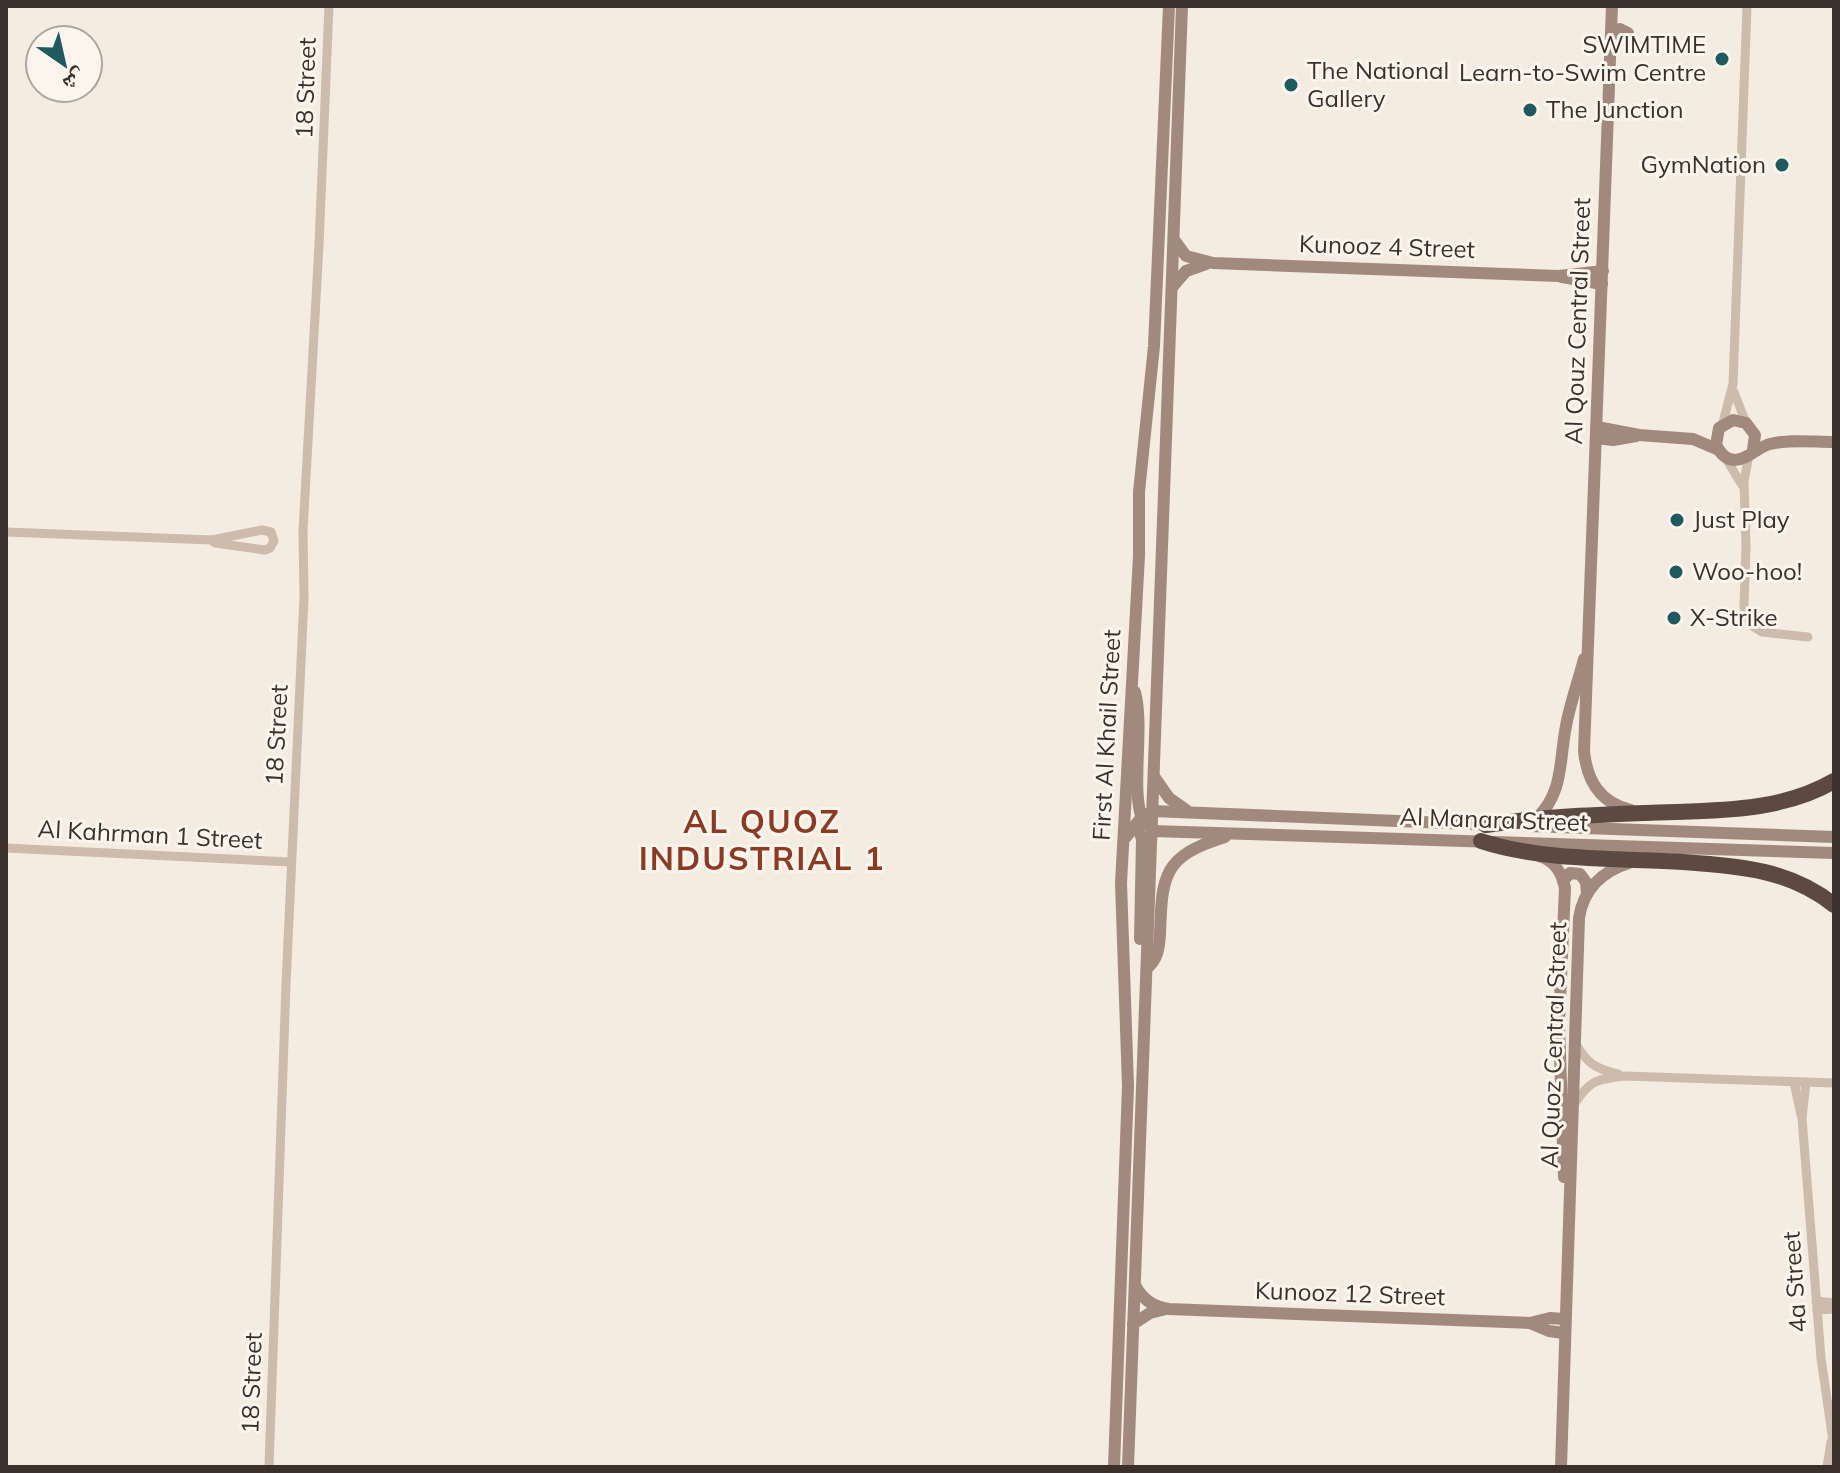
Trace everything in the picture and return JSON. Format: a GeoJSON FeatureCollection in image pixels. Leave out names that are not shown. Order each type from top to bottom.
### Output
{"type":"FeatureCollection","features":[{"type":"Feature","properties":{"kind":"highway"},"geometry":{"type":"LineString","coordinates":[[1483,833],[1536,819],[1762,806],[1808,794],[1834,781]]}},
{"type":"Feature","properties":{"kind":"highway"},"geometry":{"type":"LineString","coordinates":[[1483,833],[1525,852],[1760,869],[1803,885],[1834,905]]}},
{"type":"Feature","properties":{"kind":"main road","name":"First Al Khail Street"},"geometry":{"type":"LineString","coordinates":[[1114,1467],[1128,1075],[1121,925],[1123,841],[1139,556],[1139,492],[1154,346],[1169,6]]}},
{"type":"Feature","properties":{"kind":"main road","name":"First Al Khail Street"},"geometry":{"type":"LineString","coordinates":[[1128,1467],[1182,6]]}},
{"type":"Feature","properties":{"kind":"main road","name":"Al Qouz Central Street"},"geometry":{"type":"LineString","coordinates":[[1612,6],[1584,751],[1589,777],[1598,792],[1609,802],[1646,813]]}},
{"type":"Feature","properties":{"kind":"main road"},"geometry":{"type":"LineString","coordinates":[[1612,31],[1620,29],[1628,33]]}},
{"type":"Feature","properties":{"kind":"main road","name":"Kunooz 4 Street"},"geometry":{"type":"LineString","coordinates":[[1174,238],[1186,256],[1213,263]]}},
{"type":"Feature","properties":{"kind":"main road","name":"Kunooz 4 Street"},"geometry":{"type":"LineString","coordinates":[[1172,288],[1186,271],[1213,263],[1602,278]]}},
{"type":"Feature","properties":{"kind":"main road"},"geometry":{"type":"LineString","coordinates":[[1687,438],[1733,420],[1786,442]]}},
{"type":"Feature","properties":{"kind":"main road"},"geometry":{"type":"LineString","coordinates":[[1748,424],[1755,435],[1751,452]]}},
{"type":"Feature","properties":{"kind":"main road"},"geometry":{"type":"LineString","coordinates":[[1721,427],[1716,439],[1722,454]]}},
{"type":"Feature","properties":{"kind":"main road"},"geometry":{"type":"LineString","coordinates":[[1596,432],[1613,440],[1639,435],[1687,438],[1707,443],[1722,454],[1738,460],[1751,452],[1786,442],[1834,442]]}},
{"type":"Feature","properties":{"kind":"main road","name":"Al Qouz Central Street"},"geometry":{"type":"LineString","coordinates":[[1536,819],[1550,804],[1558,785],[1566,725],[1590,637]]}},
{"type":"Feature","properties":{"kind":"main road"},"geometry":{"type":"LineString","coordinates":[[1131,680],[1139,716],[1141,818],[1152,831]]}},
{"type":"Feature","properties":{"kind":"main road"},"geometry":{"type":"LineString","coordinates":[[1154,775],[1169,798],[1193,812]]}},
{"type":"Feature","properties":{"kind":"main road"},"geometry":{"type":"LineString","coordinates":[[1123,841],[1141,818],[1153,811]]}},
{"type":"Feature","properties":{"kind":"main road","name":"Al Manara Street"},"geometry":{"type":"LineString","coordinates":[[1153,811],[1834,853]]}},
{"type":"Feature","properties":{"kind":"main road"},"geometry":{"type":"LineString","coordinates":[[1131,829],[1139,831],[1142,839],[1140,941],[1147,968]]}},
{"type":"Feature","properties":{"kind":"main road","name":"Al Manara Street"},"geometry":{"type":"LineString","coordinates":[[1152,831],[1834,837]]}},
{"type":"Feature","properties":{"kind":"main road"},"geometry":{"type":"LineString","coordinates":[[1147,968],[1158,953],[1161,895],[1171,868],[1193,848],[1236,834]]}},
{"type":"Feature","properties":{"kind":"main road"},"geometry":{"type":"LineString","coordinates":[[1525,852],[1551,861],[1563,881]]}},
{"type":"Feature","properties":{"kind":"main road","name":"Al Quoz Central Street"},"geometry":{"type":"LineString","coordinates":[[1561,1467],[1579,918],[1587,894],[1598,880],[1611,870],[1643,860]]}},
{"type":"Feature","properties":{"kind":"main road"},"geometry":{"type":"LineString","coordinates":[[1563,881],[1570,873],[1580,874],[1586,882],[1587,894]]}},
{"type":"Feature","properties":{"kind":"main road","name":"Al Quoz Central Street"},"geometry":{"type":"LineString","coordinates":[[1563,881],[1559,1067],[1564,1189],[1570,1220]]}},
{"type":"Feature","properties":{"kind":"main road"},"geometry":{"type":"LineString","coordinates":[[1135,1285],[1145,1300],[1169,1309]]}},
{"type":"Feature","properties":{"kind":"main road","name":"Kunooz 12 Street"},"geometry":{"type":"LineString","coordinates":[[1133,1324],[1150,1313],[1169,1309],[1530,1323],[1550,1318],[1564,1319]]}},
{"type":"Feature","properties":{"kind":"main road","name":"Kunooz 12 Street"},"geometry":{"type":"LineString","coordinates":[[1530,1323],[1564,1333]]}},
{"type":"Feature","properties":{"kind":"street","name":"18 Street"},"geometry":{"type":"LineString","coordinates":[[269,1467],[291,862],[304,610],[303,544],[329,6]]}},
{"type":"Feature","properties":{"kind":"street"},"geometry":{"type":"LineString","coordinates":[[1721,427],[1733,384],[1747,6]]}},
{"type":"Feature","properties":{"kind":"street"},"geometry":{"type":"LineString","coordinates":[[1733,384],[1748,424]]}},
{"type":"Feature","properties":{"kind":"street"},"geometry":{"type":"LineString","coordinates":[[1751,452],[1744,490],[1746,617],[1752,626],[1762,632],[1808,637]]}},
{"type":"Feature","properties":{"kind":"street"},"geometry":{"type":"LineString","coordinates":[[1722,454],[1737,472],[1744,490]]}},
{"type":"Feature","properties":{"kind":"street"},"geometry":{"type":"LineString","coordinates":[[6,532],[212,540],[262,530],[271,532],[274,541],[265,550],[212,540]]}},
{"type":"Feature","properties":{"kind":"street","name":"Al Kahrman 1 Street"},"geometry":{"type":"LineString","coordinates":[[6,848],[291,862]]}},
{"type":"Feature","properties":{"kind":"street"},"geometry":{"type":"LineString","coordinates":[[1574,1040],[1592,1066],[1625,1076]]}},
{"type":"Feature","properties":{"kind":"street"},"geometry":{"type":"LineString","coordinates":[[1572,1107],[1591,1083],[1625,1076],[1834,1083]]}},
{"type":"Feature","properties":{"kind":"street","name":"4a Street"},"geometry":{"type":"LineString","coordinates":[[1794,1082],[1802,1118],[1817,1305],[1833,1445],[1827,1467]]}},
{"type":"Feature","properties":{"kind":"street","name":"4a Street"},"geometry":{"type":"LineString","coordinates":[[1802,1118],[1806,1082]]}},
{"type":"Feature","properties":{"kind":"street"},"geometry":{"type":"LineString","coordinates":[[1817,1305],[1834,1303]]}},
{"type":"Feature","properties":{"kind":"street"},"geometry":{"type":"LineString","coordinates":[[1817,1305],[1834,1309]]}},
{"type":"Feature","properties":{"kind":"place","name":"SWIMTIME Learn-to-Swim Centre"},"geometry":{"type":"Point","coordinates":[1722,59]}},
{"type":"Feature","properties":{"kind":"place","name":"The National Gallery"},"geometry":{"type":"Point","coordinates":[1291,85]}},
{"type":"Feature","properties":{"kind":"place","name":"The Junction"},"geometry":{"type":"Point","coordinates":[1530,110]}},
{"type":"Feature","properties":{"kind":"place","name":"GymNation"},"geometry":{"type":"Point","coordinates":[1782,165]}},
{"type":"Feature","properties":{"kind":"place","name":"Just Play"},"geometry":{"type":"Point","coordinates":[1677,520]}},
{"type":"Feature","properties":{"kind":"place","name":"Woo-hoo!"},"geometry":{"type":"Point","coordinates":[1676,572]}},
{"type":"Feature","properties":{"kind":"place","name":"X-Strike"},"geometry":{"type":"Point","coordinates":[1674,618]}},
{"type":"Feature","properties":{"kind":"district","name":"AL QUOZ INDUSTRIAL 1"},"geometry":{"type":"Point","coordinates":[762,840]}}]}
